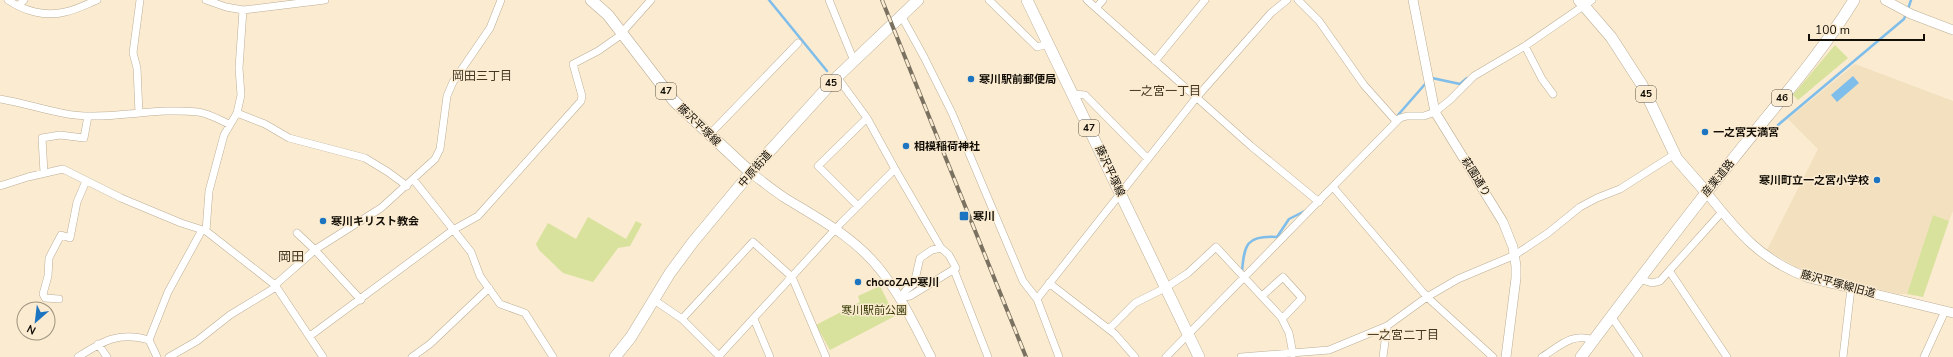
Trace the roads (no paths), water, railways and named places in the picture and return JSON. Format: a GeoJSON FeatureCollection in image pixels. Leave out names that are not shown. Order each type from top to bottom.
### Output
{"type":"FeatureCollection","features":[{"type":"Feature","properties":{"kind":"main road","name":"藤沢平塚線"},"geometry":{"type":"LineString","coordinates":[[590,0],[608,15],[674,101],[751,173]]}},
{"type":"Feature","properties":{"kind":"main road","name":"中原街道"},"geometry":{"type":"LineString","coordinates":[[615,357],[631,337],[670,273],[693,242],[751,173],[837,77],[887,28],[902,17],[918,0]]}},
{"type":"Feature","properties":{"kind":"main road","name":"藤沢平塚線"},"geometry":{"type":"LineString","coordinates":[[1027,0],[1121,194],[1163,285]]}},
{"type":"Feature","properties":{"kind":"main road","name":"産業道路"},"geometry":{"type":"LineString","coordinates":[[1581,357],[1706,192],[1833,35],[1854,0]]}},
{"type":"Feature","properties":{"kind":"main road","name":"45"},"geometry":{"type":"LineString","coordinates":[[1585,2],[1611,37],[1642,85],[1675,154],[1706,192]]}},
{"type":"Feature","properties":{"kind":"main road","name":"47"},"geometry":{"type":"LineString","coordinates":[[1163,285],[1199,357]]}},
{"type":"Feature","properties":{"kind":"street"},"geometry":{"type":"LineString","coordinates":[[8,0],[30,12],[65,12],[97,0]]}},
{"type":"Feature","properties":{"kind":"street"},"geometry":{"type":"LineString","coordinates":[[18,6],[24,0]]}},
{"type":"Feature","properties":{"kind":"street"},"geometry":{"type":"LineString","coordinates":[[139,113],[137,68],[133,53],[140,0]]}},
{"type":"Feature","properties":{"kind":"street"},"geometry":{"type":"LineString","coordinates":[[206,0],[226,4],[243,10],[325,0]]}},
{"type":"Feature","properties":{"kind":"street"},"geometry":{"type":"LineString","coordinates":[[169,357],[197,340],[230,315],[275,286],[315,250],[381,208],[435,159],[440,149],[447,96],[462,66],[490,28],[501,0]]}},
{"type":"Feature","properties":{"kind":"street"},"geometry":{"type":"LineString","coordinates":[[310,336],[361,300],[453,230],[478,216],[581,100],[582,96],[573,64],[598,51],[622,32],[651,0]]}},
{"type":"Feature","properties":{"kind":"street"},"geometry":{"type":"LineString","coordinates":[[829,0],[854,61]]}},
{"type":"Feature","properties":{"kind":"street"},"geometry":{"type":"LineString","coordinates":[[989,0],[1037,47],[1048,44]]}},
{"type":"Feature","properties":{"kind":"street"},"geometry":{"type":"LineString","coordinates":[[1087,0],[1196,98],[1319,202]]}},
{"type":"Feature","properties":{"kind":"street"},"geometry":{"type":"LineString","coordinates":[[1096,8],[1103,0]]}},
{"type":"Feature","properties":{"kind":"street"},"geometry":{"type":"LineString","coordinates":[[1155,61],[1205,0]]}},
{"type":"Feature","properties":{"kind":"street"},"geometry":{"type":"LineString","coordinates":[[1037,299],[1196,98],[1271,13],[1287,0]]}},
{"type":"Feature","properties":{"kind":"street"},"geometry":{"type":"LineString","coordinates":[[1298,0],[1318,21],[1364,85],[1396,121]]}},
{"type":"Feature","properties":{"kind":"street","name":"萩園通り"},"geometry":{"type":"LineString","coordinates":[[1413,0],[1435,112],[1503,222],[1509,235],[1514,255],[1516,278],[1506,357]]}},
{"type":"Feature","properties":{"kind":"street"},"geometry":{"type":"LineString","coordinates":[[1884,0],[1907,12],[1953,30]]}},
{"type":"Feature","properties":{"kind":"street"},"geometry":{"type":"LineString","coordinates":[[1166,357],[1243,274],[1319,202],[1396,121],[1407,116],[1424,116],[1435,112],[1450,100],[1474,76],[1525,46],[1585,2]]}},
{"type":"Feature","properties":{"kind":"street"},"geometry":{"type":"LineString","coordinates":[[156,357],[149,340],[168,292],[204,231],[209,191],[224,135],[237,112],[241,95],[239,68],[243,10]]}},
{"type":"Feature","properties":{"kind":"street"},"geometry":{"type":"LineString","coordinates":[[902,17],[952,113],[1023,281],[1037,299],[1059,357]]}},
{"type":"Feature","properties":{"kind":"street"},"geometry":{"type":"LineString","coordinates":[[709,135],[798,43]]}},
{"type":"Feature","properties":{"kind":"street"},"geometry":{"type":"LineString","coordinates":[[1525,46],[1542,79],[1553,94]]}},
{"type":"Feature","properties":{"kind":"street"},"geometry":{"type":"LineString","coordinates":[[837,77],[867,118],[941,248],[949,255],[955,264],[956,268],[954,270],[988,357]]}},
{"type":"Feature","properties":{"kind":"street"},"geometry":{"type":"LineString","coordinates":[[1073,94],[1085,95],[1148,159]]}},
{"type":"Feature","properties":{"kind":"street"},"geometry":{"type":"LineString","coordinates":[[0,99],[25,103],[60,112],[88,116],[199,112],[229,124]]}},
{"type":"Feature","properties":{"kind":"street"},"geometry":{"type":"LineString","coordinates":[[237,112],[265,124],[289,138],[365,158],[407,186]]}},
{"type":"Feature","properties":{"kind":"street"},"geometry":{"type":"LineString","coordinates":[[44,173],[42,138],[60,135],[84,138],[88,116]]}},
{"type":"Feature","properties":{"kind":"street"},"geometry":{"type":"LineString","coordinates":[[858,206],[818,166],[867,118]]}},
{"type":"Feature","properties":{"kind":"street"},"geometry":{"type":"LineString","coordinates":[[1241,357],[1329,350],[1387,326],[1427,297],[1458,279],[1514,255],[1548,234],[1580,207],[1597,198],[1620,189],[1675,154]]}},
{"type":"Feature","properties":{"kind":"street"},"geometry":{"type":"LineString","coordinates":[[0,186],[63,169],[147,209],[204,231],[275,286],[323,357]]}},
{"type":"Feature","properties":{"kind":"street"},"geometry":{"type":"LineString","coordinates":[[654,300],[682,319],[719,357],[858,206],[895,169]]}},
{"type":"Feature","properties":{"kind":"street"},"geometry":{"type":"LineString","coordinates":[[751,173],[779,193],[837,229],[861,249],[881,270],[900,298],[931,357]]}},
{"type":"Feature","properties":{"kind":"street"},"geometry":{"type":"LineString","coordinates":[[414,179],[471,252],[480,276],[500,304],[525,313],[553,357]]}},
{"type":"Feature","properties":{"kind":"street"},"geometry":{"type":"LineString","coordinates":[[59,299],[45,298],[43,294],[48,276],[49,258],[60,235],[70,238],[76,202],[86,181]]}},
{"type":"Feature","properties":{"kind":"street"},"geometry":{"type":"LineString","coordinates":[[1333,187],[1427,297],[1493,357]]}},
{"type":"Feature","properties":{"kind":"street","name":"藤沢平塚線旧道"},"geometry":{"type":"LineString","coordinates":[[1706,192],[1751,244],[1778,264],[1809,278],[1949,312]]}},
{"type":"Feature","properties":{"kind":"street"},"geometry":{"type":"LineString","coordinates":[[1639,279],[1652,283],[1660,281],[1670,272],[1722,212]]}},
{"type":"Feature","properties":{"kind":"street"},"geometry":{"type":"LineString","coordinates":[[297,233],[315,250],[361,300]]}},
{"type":"Feature","properties":{"kind":"street"},"geometry":{"type":"LineString","coordinates":[[682,319],[754,242],[792,277],[826,357]]}},
{"type":"Feature","properties":{"kind":"street"},"geometry":{"type":"LineString","coordinates":[[1109,329],[1135,303],[1163,285],[1188,273],[1216,247],[1243,274],[1282,319],[1289,333],[1293,354]]}},
{"type":"Feature","properties":{"kind":"street"},"geometry":{"type":"LineString","coordinates":[[900,298],[906,290],[914,284],[920,258],[932,250],[941,248]]}},
{"type":"Feature","properties":{"kind":"street"},"geometry":{"type":"LineString","coordinates":[[900,298],[910,296],[954,270]]}},
{"type":"Feature","properties":{"kind":"street"},"geometry":{"type":"LineString","coordinates":[[1670,272],[1727,357]]}},
{"type":"Feature","properties":{"kind":"street"},"geometry":{"type":"LineString","coordinates":[[1262,296],[1283,277],[1302,298],[1282,319]]}},
{"type":"Feature","properties":{"kind":"street"},"geometry":{"type":"LineString","coordinates":[[1050,283],[1109,329],[1135,357]]}},
{"type":"Feature","properties":{"kind":"street"},"geometry":{"type":"LineString","coordinates":[[412,357],[430,344],[489,288]]}},
{"type":"Feature","properties":{"kind":"street"},"geometry":{"type":"LineString","coordinates":[[1843,357],[1852,288]]}},
{"type":"Feature","properties":{"kind":"street"},"geometry":{"type":"LineString","coordinates":[[1924,357],[1949,312]]}},
{"type":"Feature","properties":{"kind":"street"},"geometry":{"type":"LineString","coordinates":[[1611,316],[1638,357]]}},
{"type":"Feature","properties":{"kind":"street"},"geometry":{"type":"LineString","coordinates":[[754,319],[770,357]]}},
{"type":"Feature","properties":{"kind":"street"},"geometry":{"type":"LineString","coordinates":[[1383,357],[1387,326]]}},
{"type":"Feature","properties":{"kind":"street"},"geometry":{"type":"LineString","coordinates":[[78,357],[98,344],[125,336],[149,340]]}},
{"type":"Feature","properties":{"kind":"street"},"geometry":{"type":"LineString","coordinates":[[1542,357],[1574,337],[1583,336],[1594,340]]}},
{"type":"Feature","properties":{"kind":"street"},"geometry":{"type":"LineString","coordinates":[[98,344],[107,357]]}},
{"type":"Feature","properties":{"kind":"street"},"geometry":{"type":"LineString","coordinates":[[182,350],[186,357]]}},
{"type":"Feature","properties":{"kind":"water"},"geometry":{"type":"Polygon","coordinates":[[[1853,76],[1859,83],[1837,102],[1831,95],[1853,76]]]}},
{"type":"Feature","properties":{"kind":"waterway"},"geometry":{"type":"LineString","coordinates":[[769,0],[827,71]]}},
{"type":"Feature","properties":{"kind":"waterway"},"geometry":{"type":"LineString","coordinates":[[1908,9],[1911,0]]}},
{"type":"Feature","properties":{"kind":"waterway"},"geometry":{"type":"LineString","coordinates":[[1778,125],[1904,19],[1906,14]]}},
{"type":"Feature","properties":{"kind":"waterway"},"geometry":{"type":"LineString","coordinates":[[1432,78],[1460,84],[1467,78]]}},
{"type":"Feature","properties":{"kind":"waterway"},"geometry":{"type":"LineString","coordinates":[[1398,115],[1426,83]]}},
{"type":"Feature","properties":{"kind":"waterway"},"geometry":{"type":"LineString","coordinates":[[1242,272],[1244,254],[1249,243],[1259,238],[1277,237],[1289,219],[1305,211]]}},
{"type":"Feature","properties":{"kind":"railway"},"geometry":{"type":"LineString","coordinates":[[882,0],[1026,357]]}},
{"type":"Feature","properties":{"kind":"place","name":"寒川駅前郵便局"},"geometry":{"type":"Point","coordinates":[971,79]}},
{"type":"Feature","properties":{"kind":"place","name":"一之宮天満宮"},"geometry":{"type":"Point","coordinates":[1705,132]}},
{"type":"Feature","properties":{"kind":"place","name":"相模稲荷神社"},"geometry":{"type":"Point","coordinates":[906,146]}},
{"type":"Feature","properties":{"kind":"place","name":"寒川町立一之宮小学校"},"geometry":{"type":"Point","coordinates":[1877,180]}},
{"type":"Feature","properties":{"kind":"place","name":"寒川"},"geometry":{"type":"Point","coordinates":[964,216]}},
{"type":"Feature","properties":{"kind":"place","name":"寒川キリスト教会"},"geometry":{"type":"Point","coordinates":[323,221]}},
{"type":"Feature","properties":{"kind":"place","name":"chocoZAP寒川"},"geometry":{"type":"Point","coordinates":[858,282]}},
{"type":"Feature","properties":{"kind":"district","name":"岡田三丁目"},"geometry":{"type":"Point","coordinates":[482,76]}},
{"type":"Feature","properties":{"kind":"district","name":"一之宮一丁目"},"geometry":{"type":"Point","coordinates":[1165,91]}},
{"type":"Feature","properties":{"kind":"district","name":"岡田"},"geometry":{"type":"Point","coordinates":[291,257]}},
{"type":"Feature","properties":{"kind":"district","name":"一之宮二丁目"},"geometry":{"type":"Point","coordinates":[1403,335]}},
{"type":"Feature","properties":{"kind":"park label","name":"寒川駅前公園"},"geometry":{"type":"Point","coordinates":[874,310]}}]}
